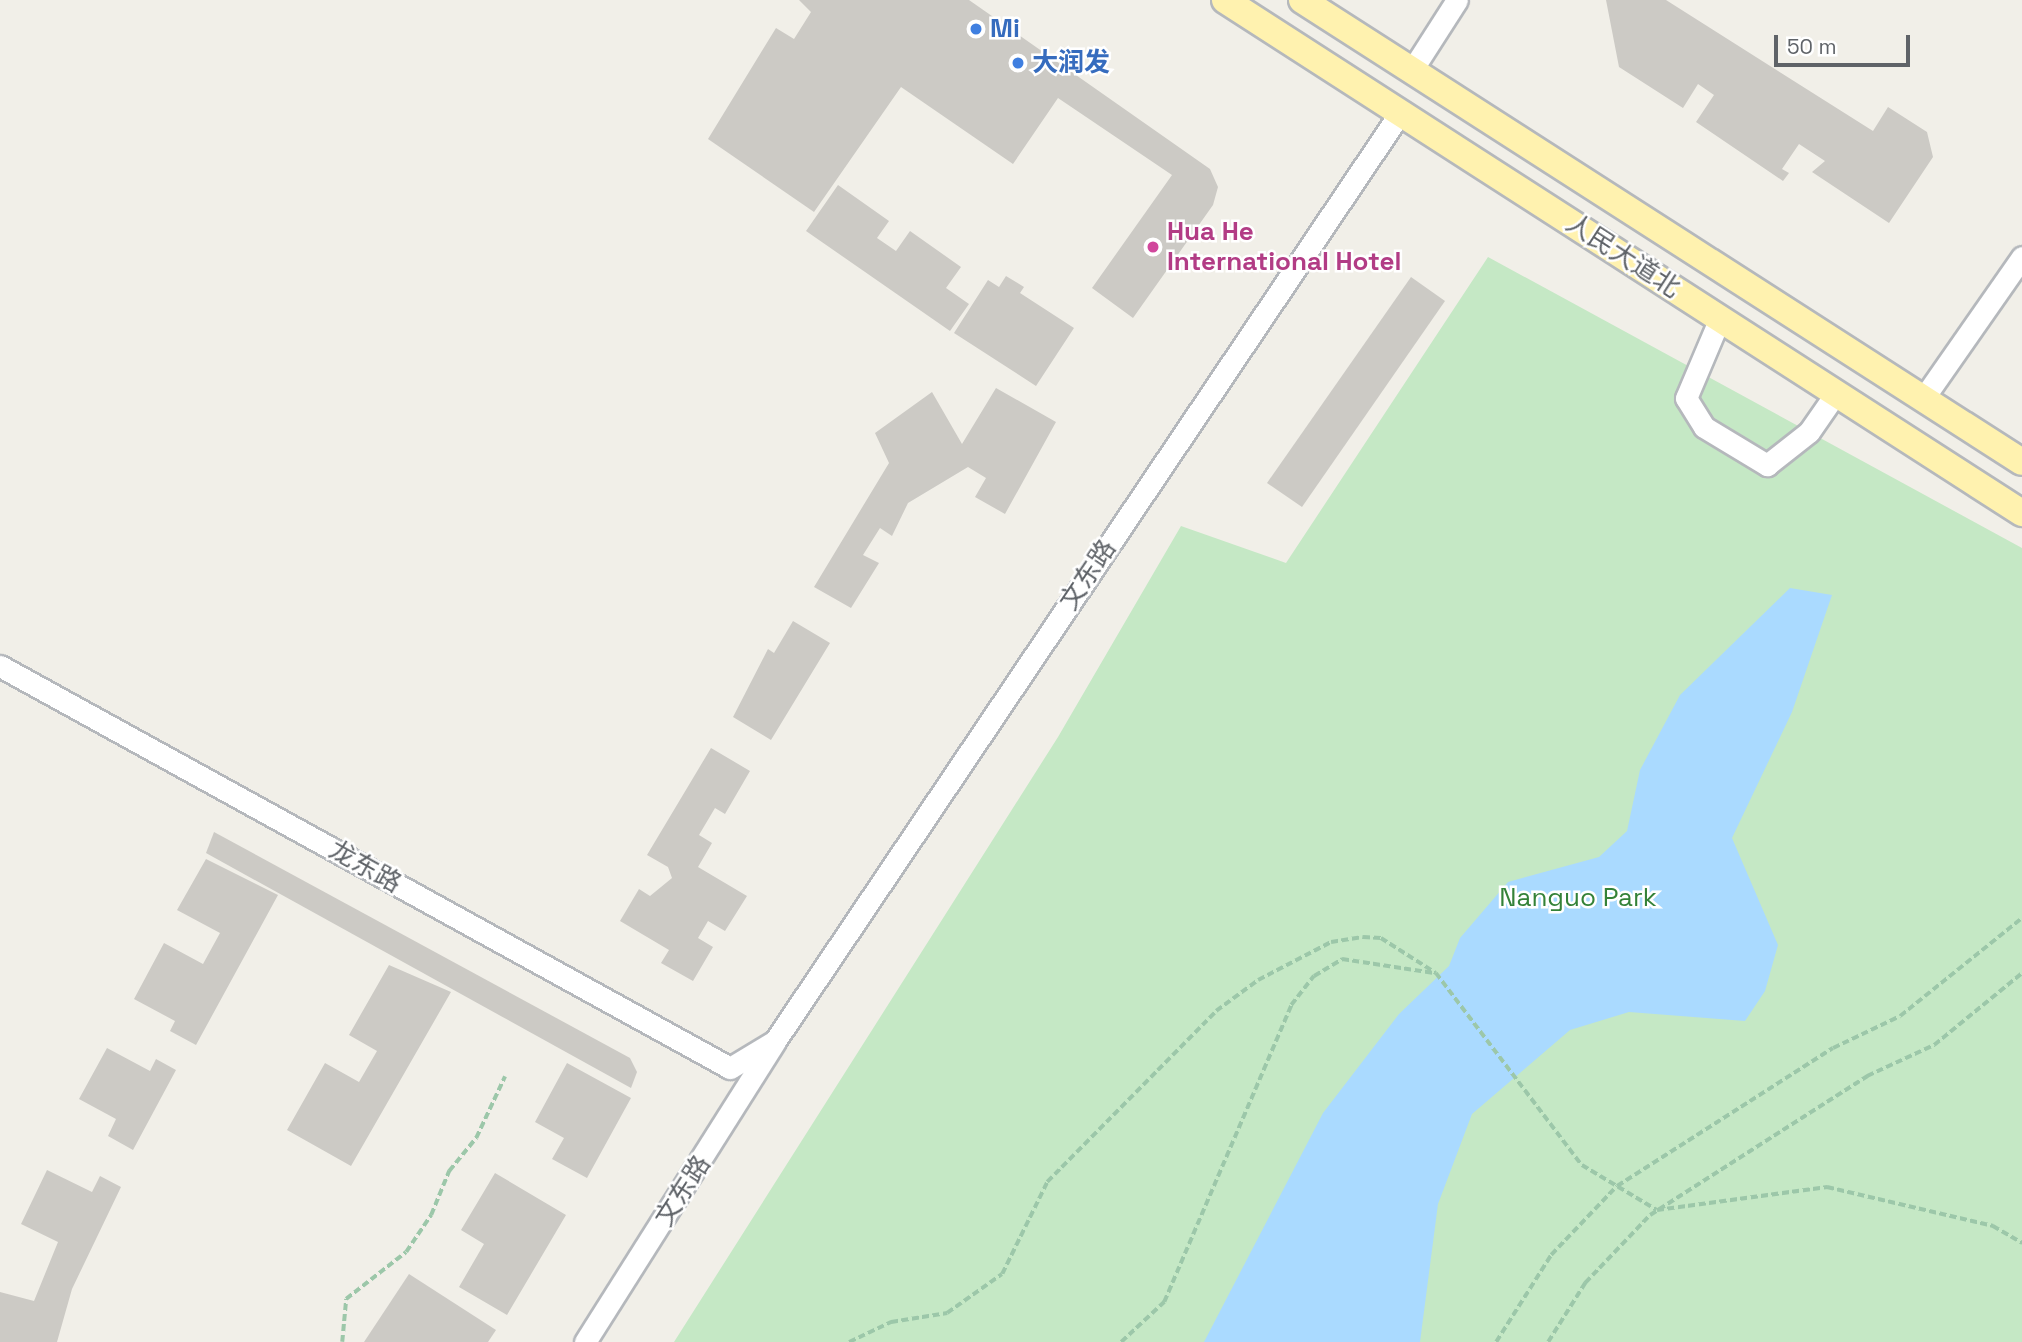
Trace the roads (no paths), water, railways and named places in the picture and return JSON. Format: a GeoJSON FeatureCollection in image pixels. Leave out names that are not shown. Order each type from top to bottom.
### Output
{"type":"FeatureCollection","features":[{"type":"Feature","properties":{"kind":"main road","name":"人民大道北"},"geometry":{"type":"LineString","coordinates":[[1225,0],[2022,513]]}},
{"type":"Feature","properties":{"kind":"main road","name":"人民大道北"},"geometry":{"type":"LineString","coordinates":[[1302,0],[2022,462]]}},
{"type":"Feature","properties":{"kind":"street"},"geometry":{"type":"LineString","coordinates":[[1412,70],[1457,0]]}},
{"type":"Feature","properties":{"kind":"street","name":"文东路"},"geometry":{"type":"LineString","coordinates":[[586,1342],[777,1038],[1400,113]]}},
{"type":"Feature","properties":{"kind":"street"},"geometry":{"type":"LineString","coordinates":[[1923,399],[2022,257]]}},
{"type":"Feature","properties":{"kind":"street"},"geometry":{"type":"LineString","coordinates":[[1720,318],[1685,398],[1704,428],[1767,465],[1809,432],[1836,393]]}},
{"type":"Feature","properties":{"kind":"street","name":"龙东路"},"geometry":{"type":"LineString","coordinates":[[0,666],[730,1068]]}},
{"type":"Feature","properties":{"kind":"street","name":"文东路"},"geometry":{"type":"LineString","coordinates":[[730,1068],[777,1038]]}},
{"type":"Feature","properties":{"kind":"water"},"geometry":{"type":"Polygon","coordinates":[[[1790,588],[1832,595],[1792,712],[1732,838],[1778,945],[1765,991],[1745,1021],[1629,1012],[1570,1030],[1472,1114],[1438,1204],[1420,1342],[1204,1342],[1323,1113],[1399,1014],[1449,966],[1460,938],[1508,882],[1599,857],[1627,831],[1640,770],[1680,695],[1790,588]]]}},
{"type":"Feature","properties":{"kind":"place","name":"Mi"},"geometry":{"type":"Point","coordinates":[976,29]}},
{"type":"Feature","properties":{"kind":"place","name":"大润发"},"geometry":{"type":"Point","coordinates":[1018,63]}},
{"type":"Feature","properties":{"kind":"place","name":"Hua He International Hotel"},"geometry":{"type":"Point","coordinates":[1153,247]}},
{"type":"Feature","properties":{"kind":"park label","name":"Nanguo Park"},"geometry":{"type":"Point","coordinates":[1578,898]}}]}
